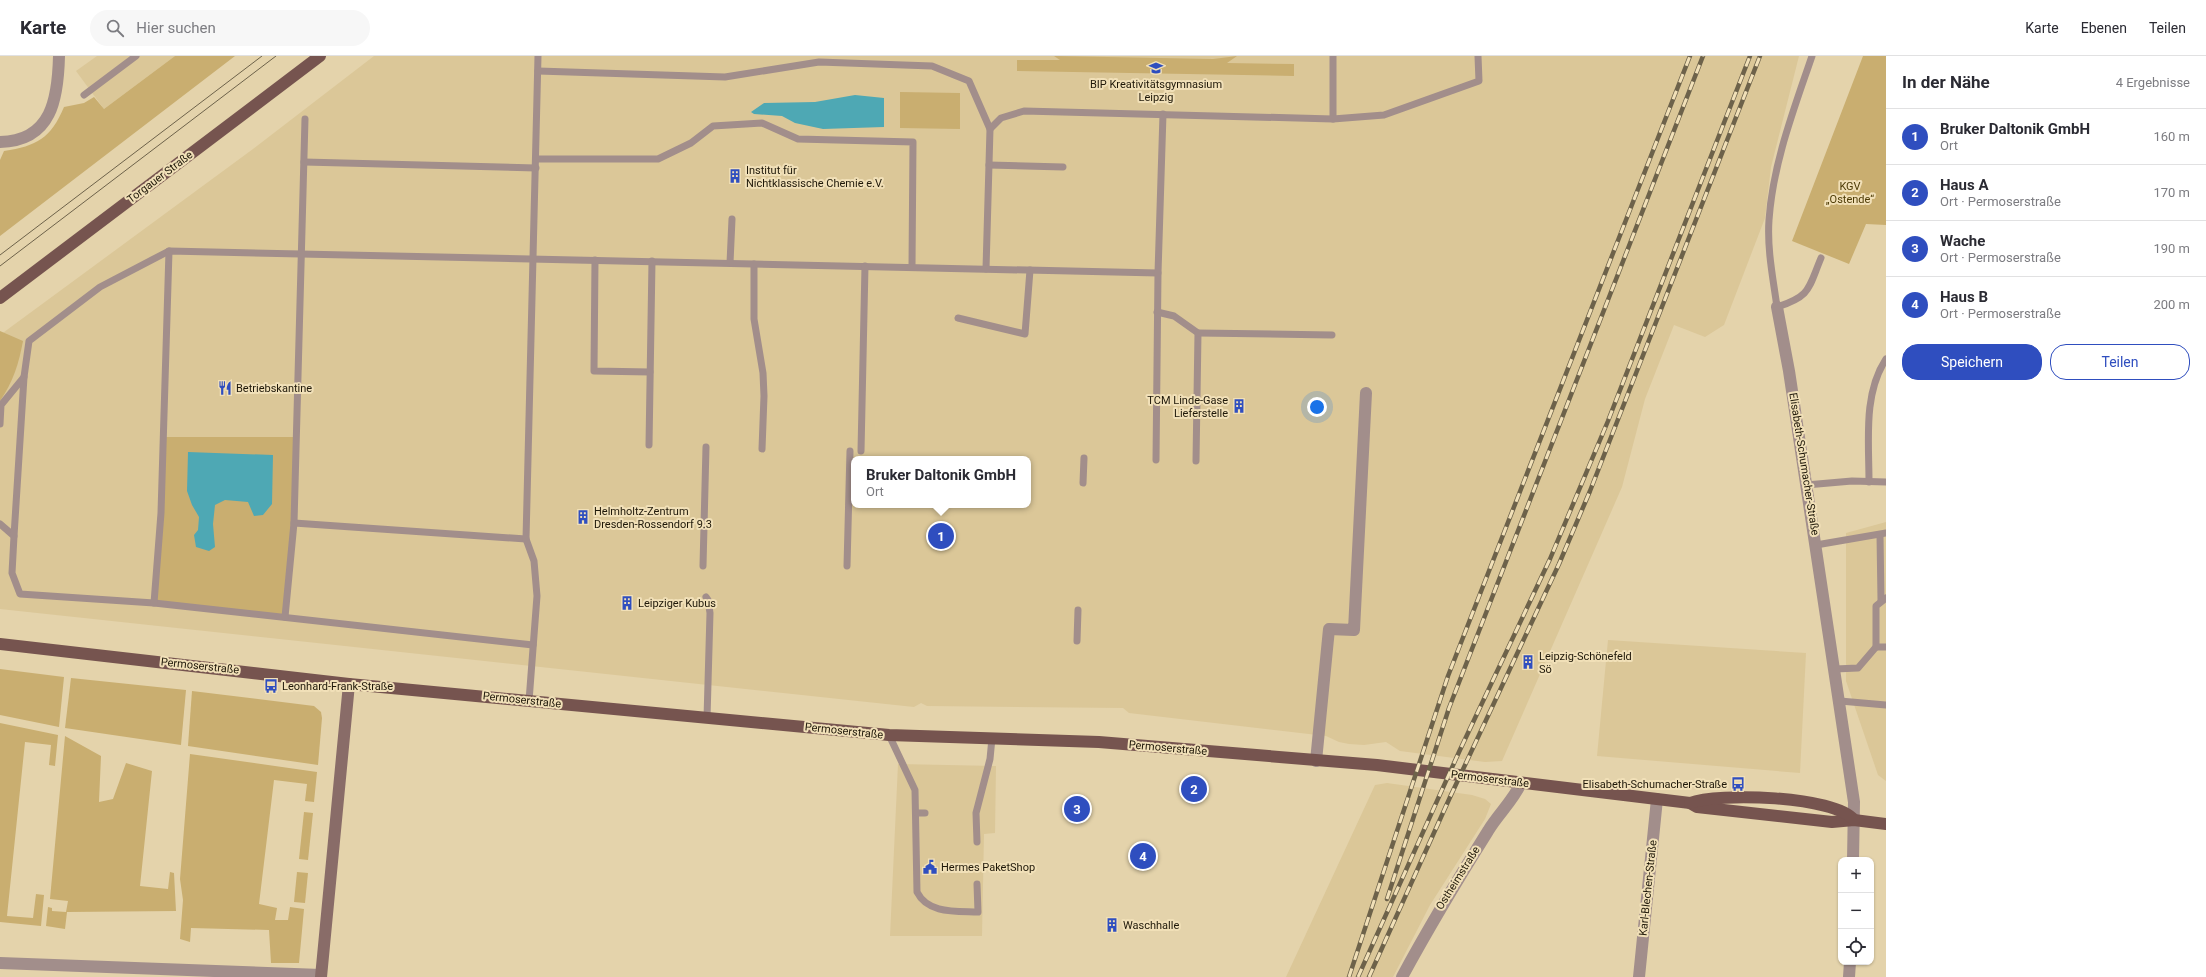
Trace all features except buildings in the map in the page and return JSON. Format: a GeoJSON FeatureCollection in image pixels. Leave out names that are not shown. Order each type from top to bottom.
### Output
{"type":"FeatureCollection","features":[{"type":"Feature","properties":{"kind":"main road","name":"Torgauer Straße"},"geometry":{"type":"LineString","coordinates":[[0,298],[320,56]]}},
{"type":"Feature","properties":{"kind":"main road","name":"Permoserstraße"},"geometry":{"type":"LineString","coordinates":[[0,644],[349,684],[889,735],[1099,742],[1377,765],[1690,803],[1697,807],[1793,818],[1843,822],[1854,820],[1886,824]]}},
{"type":"Feature","properties":{"kind":"main road","name":"Permoserstraße"},"geometry":{"type":"LineString","coordinates":[[1690,803],[1701,799],[1735,797],[1801,802],[1850,814],[1854,820]]}},
{"type":"Feature","properties":{"kind":"street"},"geometry":{"type":"LineString","coordinates":[[0,142],[18,142],[31,135],[47,120],[56,100],[59,56]]}},
{"type":"Feature","properties":{"kind":"street","name":"Elisabeth-Schumacher-Straße"},"geometry":{"type":"LineString","coordinates":[[1777,307],[1789,371],[1836,669],[1855,806],[1853,857]]}},
{"type":"Feature","properties":{"kind":"street"},"geometry":{"type":"LineString","coordinates":[[1316,761],[1329,629],[1354,630],[1366,393]]}},
{"type":"Feature","properties":{"kind":"street"},"geometry":{"type":"LineString","coordinates":[[0,963],[321,976],[349,684]]}},
{"type":"Feature","properties":{"kind":"street","name":"Ostheimstraße"},"geometry":{"type":"LineString","coordinates":[[1402,977],[1432,920],[1498,814],[1516,794],[1521,783]]}},
{"type":"Feature","properties":{"kind":"street","name":"Karl-Blechen-Straße"},"geometry":{"type":"LineString","coordinates":[[1638,977],[1657,799]]}},
{"type":"Feature","properties":{"kind":"street"},"geometry":{"type":"LineString","coordinates":[[1849,977],[1850,965]]}},
{"type":"Feature","properties":{"kind":"lane"},"geometry":{"type":"LineString","coordinates":[[84,95],[136,56]]}},
{"type":"Feature","properties":{"kind":"lane"},"geometry":{"type":"LineString","coordinates":[[529,701],[537,578],[534,561],[526,539],[538,56]]}},
{"type":"Feature","properties":{"kind":"lane"},"geometry":{"type":"LineString","coordinates":[[1333,56],[1333,118]]}},
{"type":"Feature","properties":{"kind":"lane"},"geometry":{"type":"LineString","coordinates":[[990,129],[1001,118],[1024,111],[1333,118],[1384,115],[1479,81],[1478,56]]}},
{"type":"Feature","properties":{"kind":"lane"},"geometry":{"type":"LineString","coordinates":[[1812,56],[1784,140],[1774,180],[1769,220],[1770,259],[1777,307],[1792,302],[1805,295],[1821,258]]}},
{"type":"Feature","properties":{"kind":"lane"},"geometry":{"type":"LineString","coordinates":[[538,71],[724,77],[819,62],[932,66],[969,80],[990,129],[986,269]]}},
{"type":"Feature","properties":{"kind":"lane"},"geometry":{"type":"LineString","coordinates":[[1156,460],[1157,312],[1163,114]]}},
{"type":"Feature","properties":{"kind":"lane"},"geometry":{"type":"LineString","coordinates":[[285,617],[294,523],[305,118]]}},
{"type":"Feature","properties":{"kind":"lane"},"geometry":{"type":"LineString","coordinates":[[536,160],[658,159],[691,143],[713,126],[762,123],[798,139],[913,142],[912,267]]}},
{"type":"Feature","properties":{"kind":"lane"},"geometry":{"type":"LineString","coordinates":[[304,162],[536,168]]}},
{"type":"Feature","properties":{"kind":"lane"},"geometry":{"type":"LineString","coordinates":[[989,165],[1062,167]]}},
{"type":"Feature","properties":{"kind":"lane"},"geometry":{"type":"LineString","coordinates":[[730,263],[732,219]]}},
{"type":"Feature","properties":{"kind":"lane"},"geometry":{"type":"LineString","coordinates":[[533,645],[154,603],[20,594],[12,573],[24,377],[28,341],[100,287],[168,251],[1158,273]]}},
{"type":"Feature","properties":{"kind":"lane"},"geometry":{"type":"LineString","coordinates":[[154,603],[161,513],[168,251]]}},
{"type":"Feature","properties":{"kind":"lane"},"geometry":{"type":"LineString","coordinates":[[595,260],[594,372],[650,372]]}},
{"type":"Feature","properties":{"kind":"lane"},"geometry":{"type":"LineString","coordinates":[[649,445],[652,261]]}},
{"type":"Feature","properties":{"kind":"lane"},"geometry":{"type":"LineString","coordinates":[[754,264],[754,319],[763,373],[764,396],[762,448]]}},
{"type":"Feature","properties":{"kind":"lane"},"geometry":{"type":"LineString","coordinates":[[861,452],[865,266]]}},
{"type":"Feature","properties":{"kind":"lane"},"geometry":{"type":"LineString","coordinates":[[958,318],[1025,334],[1030,270]]}},
{"type":"Feature","properties":{"kind":"lane"},"geometry":{"type":"LineString","coordinates":[[1157,312],[1174,316],[1198,333],[1332,335]]}},
{"type":"Feature","properties":{"kind":"lane"},"geometry":{"type":"LineString","coordinates":[[1196,461],[1198,333]]}},
{"type":"Feature","properties":{"kind":"lane"},"geometry":{"type":"LineString","coordinates":[[1869,482],[1871,395],[1878,371],[1886,359]]}},
{"type":"Feature","properties":{"kind":"lane"},"geometry":{"type":"LineString","coordinates":[[0,424],[1,405],[24,377]]}},
{"type":"Feature","properties":{"kind":"lane"},"geometry":{"type":"LineString","coordinates":[[703,566],[706,447]]}},
{"type":"Feature","properties":{"kind":"lane"},"geometry":{"type":"LineString","coordinates":[[848,566],[850,451]]}},
{"type":"Feature","properties":{"kind":"lane"},"geometry":{"type":"LineString","coordinates":[[1083,483],[1084,458]]}},
{"type":"Feature","properties":{"kind":"lane"},"geometry":{"type":"LineString","coordinates":[[1806,485],[1886,482]]}},
{"type":"Feature","properties":{"kind":"lane"},"geometry":{"type":"LineString","coordinates":[[294,523],[526,539]]}},
{"type":"Feature","properties":{"kind":"lane"},"geometry":{"type":"LineString","coordinates":[[0,524],[14,536]]}},
{"type":"Feature","properties":{"kind":"lane"},"geometry":{"type":"LineString","coordinates":[[1816,546],[1883,534],[1884,599],[1876,606],[1876,647],[1858,668],[1836,669]]}},
{"type":"Feature","properties":{"kind":"lane"},"geometry":{"type":"LineString","coordinates":[[706,597],[708,600],[710,613],[707,718]]}},
{"type":"Feature","properties":{"kind":"lane"},"geometry":{"type":"LineString","coordinates":[[1077,641],[1078,610]]}},
{"type":"Feature","properties":{"kind":"lane"},"geometry":{"type":"LineString","coordinates":[[1876,647],[1886,647]]}},
{"type":"Feature","properties":{"kind":"lane"},"geometry":{"type":"LineString","coordinates":[[1840,701],[1886,705]]}},
{"type":"Feature","properties":{"kind":"lane"},"geometry":{"type":"LineString","coordinates":[[889,735],[915,790],[917,813],[917,892],[922,902],[933,907],[950,911],[978,912],[977,884]]}},
{"type":"Feature","properties":{"kind":"lane"},"geometry":{"type":"LineString","coordinates":[[976,842],[976,813],[990,757],[992,738]]}},
{"type":"Feature","properties":{"kind":"lane"},"geometry":{"type":"LineString","coordinates":[[917,813],[925,813]]}},
{"type":"Feature","properties":{"kind":"lane"},"geometry":{"type":"LineString","coordinates":[[968,813],[976,813]]}},
{"type":"Feature","properties":{"kind":"shaded area"},"geometry":{"type":"Polygon","coordinates":[[[97,56],[175,56],[104,109],[76,71],[97,56]]]}},
{"type":"Feature","properties":{"kind":"shaded area"},"geometry":{"type":"Polygon","coordinates":[[[374,56],[1799,56],[1771,167],[1765,218],[1724,325],[1705,337],[1674,325],[1645,399],[1622,487],[1502,761],[1485,762],[1400,751],[1386,742],[1364,745],[1349,744],[1339,742],[1326,736],[1129,713],[1123,708],[927,706],[921,703],[914,707],[0,609],[0,335],[253,149],[374,56]]]}},
{"type":"Feature","properties":{"kind":"shaded area"},"geometry":{"type":"Polygon","coordinates":[[[1886,522],[1886,781],[1878,775],[1846,681],[1846,533],[1886,522]]]}},
{"type":"Feature","properties":{"kind":"shaded area"},"geometry":{"type":"Polygon","coordinates":[[[1608,640],[1806,653],[1800,773],[1597,756],[1608,640]]]}},
{"type":"Feature","properties":{"kind":"shaded area"},"geometry":{"type":"Polygon","coordinates":[[[898,764],[996,766],[995,833],[984,834],[982,936],[890,936],[898,764]]]}},
{"type":"Feature","properties":{"kind":"shaded area"},"geometry":{"type":"Polygon","coordinates":[[[1387,783],[1472,795],[1485,799],[1491,804],[1485,819],[1430,905],[1393,977],[1286,977],[1375,785],[1387,783]]]}},
{"type":"Feature","properties":{"kind":"green space"},"geometry":{"type":"Polygon","coordinates":[[[175,56],[235,56],[0,236],[0,160],[4,151],[16,149],[42,139],[54,126],[64,107],[84,103],[94,97],[104,109],[175,56]]]}},
{"type":"Feature","properties":{"kind":"green space"},"geometry":{"type":"Polygon","coordinates":[[[1054,56],[1213,59],[1237,56],[1227,63],[1294,64],[1294,76],[1017,71],[1017,60],[1060,60],[1054,56]]]}},
{"type":"Feature","properties":{"kind":"green space","name":"KGV „Ostende“"},"geometry":{"type":"Polygon","coordinates":[[[1863,56],[1886,56],[1886,225],[1866,224],[1849,264],[1792,241],[1863,56]]]}},
{"type":"Feature","properties":{"kind":"green space"},"geometry":{"type":"Polygon","coordinates":[[[900,92],[960,93],[960,129],[900,128],[900,92]]]}},
{"type":"Feature","properties":{"kind":"green space"},"geometry":{"type":"Polygon","coordinates":[[[0,331],[23,341],[15,372],[9,387],[0,401],[0,331]]]}},
{"type":"Feature","properties":{"kind":"green space"},"geometry":{"type":"Polygon","coordinates":[[[164,437],[296,437],[294,523],[285,617],[154,603],[164,437]]]}},
{"type":"Feature","properties":{"kind":"green space"},"geometry":{"type":"Polygon","coordinates":[[[0,669],[64,677],[59,727],[0,715],[0,669]]]}},
{"type":"Feature","properties":{"kind":"green space"},"geometry":{"type":"Polygon","coordinates":[[[71,678],[186,690],[181,745],[65,728],[71,678]]]}},
{"type":"Feature","properties":{"kind":"green space"},"geometry":{"type":"Polygon","coordinates":[[[192,691],[314,706],[321,712],[322,718],[318,765],[188,746],[192,691]]]}},
{"type":"Feature","properties":{"kind":"green space"},"geometry":{"type":"Polygon","coordinates":[[[0,723],[58,735],[55,766],[49,765],[51,745],[25,742],[7,916],[33,918],[36,894],[44,895],[41,926],[0,922],[0,723]]]}},
{"type":"Feature","properties":{"kind":"green space"},"geometry":{"type":"Polygon","coordinates":[[[65,736],[101,756],[99,802],[113,799],[126,763],[152,771],[140,886],[168,889],[170,872],[174,873],[176,911],[67,912],[65,929],[46,926],[48,907],[52,908],[52,911],[66,912],[68,901],[50,899],[65,736]]]}},
{"type":"Feature","properties":{"kind":"green space"},"geometry":{"type":"Polygon","coordinates":[[[190,754],[317,772],[314,802],[305,801],[307,784],[274,780],[259,904],[277,908],[275,920],[288,920],[290,907],[304,909],[299,963],[271,963],[269,930],[191,928],[190,942],[180,939],[183,900],[180,879],[190,754]]]}},
{"type":"Feature","properties":{"kind":"green space"},"geometry":{"type":"Polygon","coordinates":[[[304,812],[313,813],[308,860],[299,859],[304,812]]]}},
{"type":"Feature","properties":{"kind":"green space"},"geometry":{"type":"Polygon","coordinates":[[[297,872],[308,873],[305,903],[294,902],[297,872]]]}},
{"type":"Feature","properties":{"kind":"water"},"geometry":{"type":"Polygon","coordinates":[[[855,95],[884,98],[884,127],[823,129],[795,123],[782,116],[754,114],[751,112],[764,103],[815,102],[855,95]]]}},
{"type":"Feature","properties":{"kind":"water"},"geometry":{"type":"Polygon","coordinates":[[[188,452],[273,455],[272,504],[263,515],[254,516],[248,502],[225,500],[215,505],[213,524],[215,547],[209,551],[196,547],[194,535],[198,530],[199,517],[192,505],[187,491],[188,452]]]}},
{"type":"Feature","properties":{"kind":"tram line"},"geometry":{"type":"LineString","coordinates":[[0,255],[262,56]]}},
{"type":"Feature","properties":{"kind":"tram line"},"geometry":{"type":"LineString","coordinates":[[0,266],[276,56]]}},
{"type":"Feature","properties":{"kind":"railway"},"geometry":{"type":"LineString","coordinates":[[1349,977],[1448,676],[1690,56]]}},
{"type":"Feature","properties":{"kind":"railway"},"geometry":{"type":"LineString","coordinates":[[1387,899],[1449,708],[1703,56]]}},
{"type":"Feature","properties":{"kind":"railway"},"geometry":{"type":"LineString","coordinates":[[1358,977],[1459,752],[1550,559],[1608,421],[1750,56]]}},
{"type":"Feature","properties":{"kind":"railway"},"geometry":{"type":"LineString","coordinates":[[1369,977],[1451,795],[1559,564],[1590,491],[1760,56]]}},
{"type":"Feature","properties":{"kind":"place","name":"BIP Kreativitätsgymnasium Leipzig"},"geometry":{"type":"Point","coordinates":[1156,68]}},
{"type":"Feature","properties":{"kind":"place","name":"Institut für Nichtklassische Chemie e.V."},"geometry":{"type":"Point","coordinates":[735,176]}},
{"type":"Feature","properties":{"kind":"place","name":"Betriebskantine"},"geometry":{"type":"Point","coordinates":[225,388]}},
{"type":"Feature","properties":{"kind":"place","name":"TCM Linde-Gase Lieferstelle"},"geometry":{"type":"Point","coordinates":[1239,406]}},
{"type":"Feature","properties":{"kind":"place","name":"Helmholtz-Zentrum Dresden-Rossendorf 9.3"},"geometry":{"type":"Point","coordinates":[583,517]}},
{"type":"Feature","properties":{"kind":"place","name":"Bruker Daltonik GmbH"},"geometry":{"type":"Point","coordinates":[941,536]}},
{"type":"Feature","properties":{"kind":"place","name":"Leipziger Kubus"},"geometry":{"type":"Point","coordinates":[627,603]}},
{"type":"Feature","properties":{"kind":"place","name":"Leipzig-Schönefeld Sö"},"geometry":{"type":"Point","coordinates":[1528,662]}},
{"type":"Feature","properties":{"kind":"place","name":"Leonhard-Frank-Straße"},"geometry":{"type":"Point","coordinates":[271,686]}},
{"type":"Feature","properties":{"kind":"place","name":"Elisabeth-Schumacher-Straße"},"geometry":{"type":"Point","coordinates":[1738,784]}},
{"type":"Feature","properties":{"kind":"place","name":"Haus A"},"geometry":{"type":"Point","coordinates":[1194,789]}},
{"type":"Feature","properties":{"kind":"place","name":"Wache"},"geometry":{"type":"Point","coordinates":[1077,809]}},
{"type":"Feature","properties":{"kind":"place","name":"Haus B"},"geometry":{"type":"Point","coordinates":[1143,856]}},
{"type":"Feature","properties":{"kind":"place","name":"Hermes PaketShop"},"geometry":{"type":"Point","coordinates":[930,867]}},
{"type":"Feature","properties":{"kind":"place","name":"Waschhalle"},"geometry":{"type":"Point","coordinates":[1112,925]}}]}
